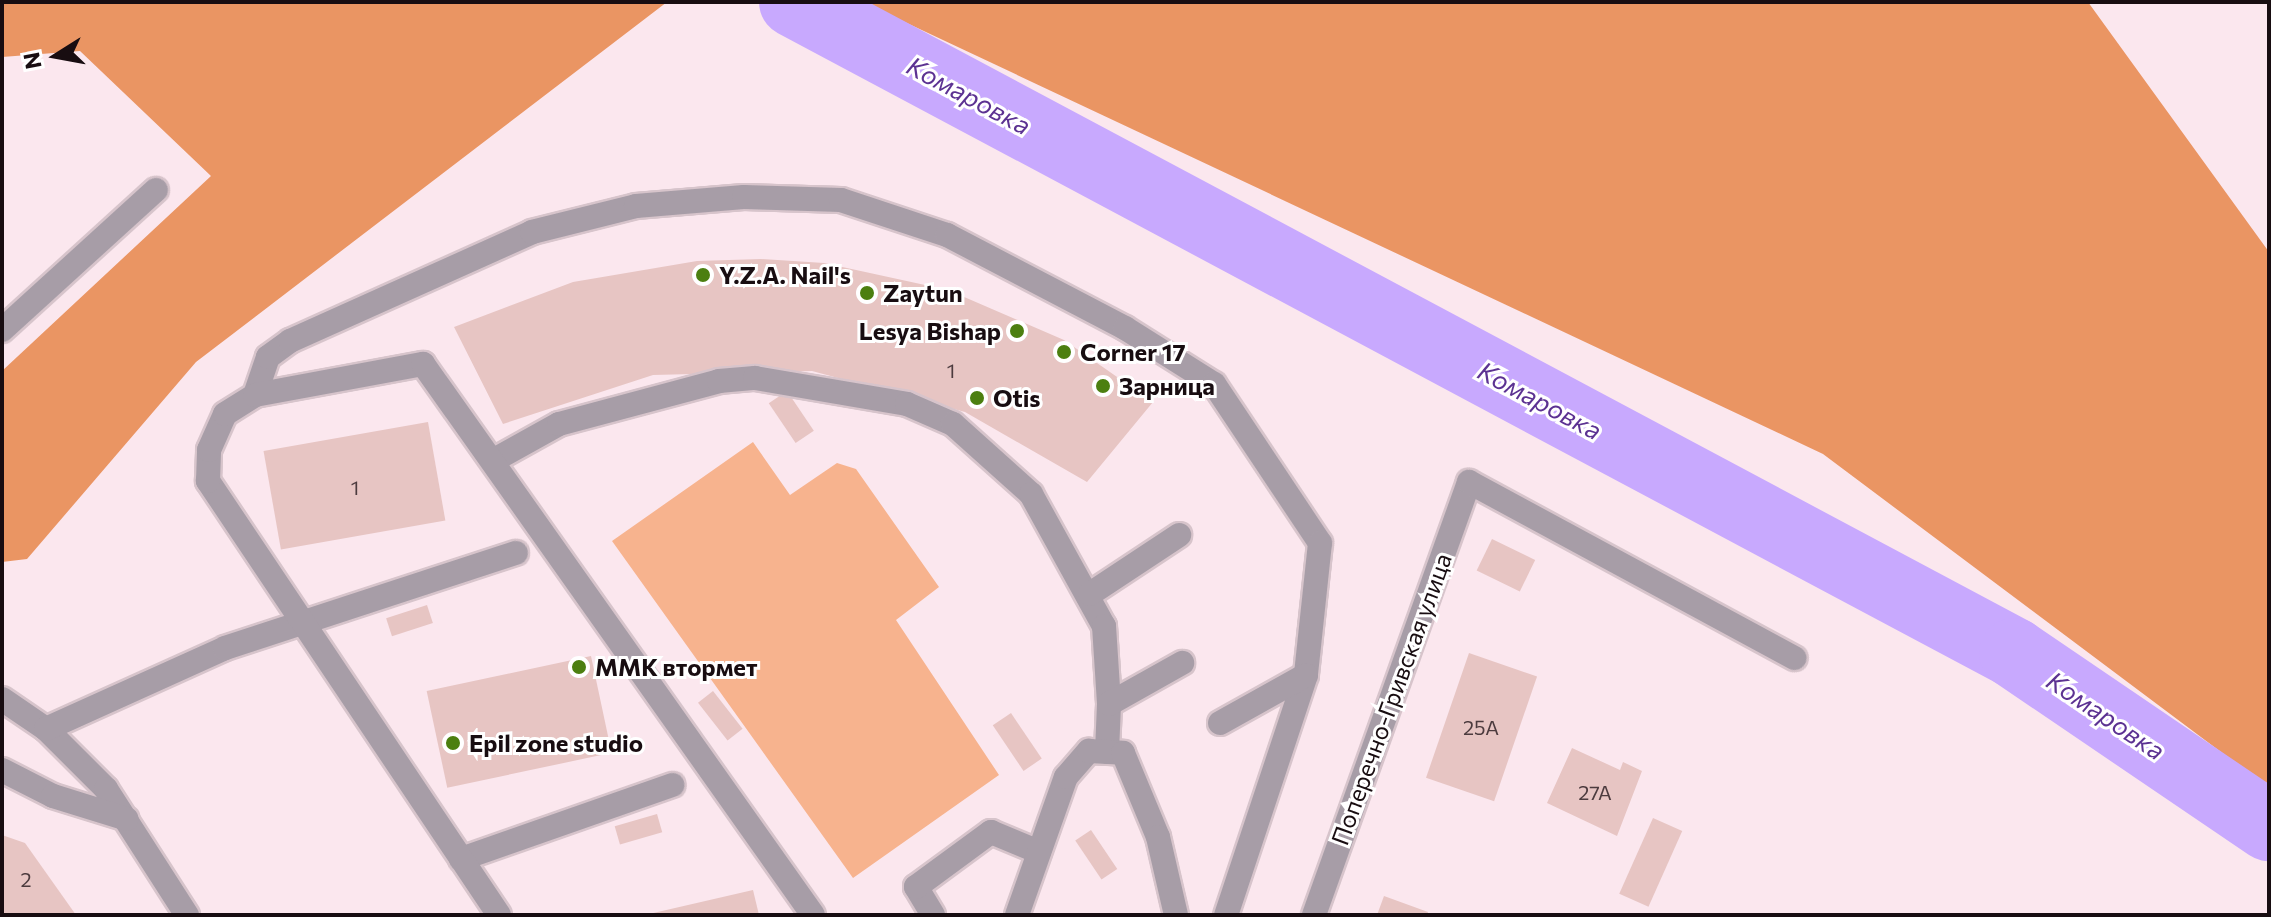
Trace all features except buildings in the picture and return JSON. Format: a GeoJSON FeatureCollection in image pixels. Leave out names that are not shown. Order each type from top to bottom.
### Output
{"type":"FeatureCollection","features":[{"type":"Feature","properties":{"kind":"street"},"geometry":{"type":"LineString","coordinates":[[2,330],[156,190]]}},
{"type":"Feature","properties":{"kind":"street"},"geometry":{"type":"LineString","coordinates":[[255,395],[268,357],[290,341],[532,232],[636,206],[744,197],[841,200],[947,235],[1125,328],[1214,384],[1320,543],[1306,675],[1226,915]]}},
{"type":"Feature","properties":{"kind":"street"},"geometry":{"type":"LineString","coordinates":[[499,915],[208,481],[209,450],[225,414],[255,395],[423,364],[496,459],[813,915]]}},
{"type":"Feature","properties":{"kind":"street"},"geometry":{"type":"LineString","coordinates":[[496,459],[559,424],[719,381],[755,378],[907,404],[953,424],[1031,494],[1090,594],[1104,626],[1109,704],[1107,752]]}},
{"type":"Feature","properties":{"kind":"street","name":"Поперечно-Гривская улица"},"geometry":{"type":"LineString","coordinates":[[1314,915],[1469,482],[1795,658]]}},
{"type":"Feature","properties":{"kind":"street"},"geometry":{"type":"LineString","coordinates":[[1090,594],[1179,535]]}},
{"type":"Feature","properties":{"kind":"street"},"geometry":{"type":"LineString","coordinates":[[46,729],[225,648],[516,553]]}},
{"type":"Feature","properties":{"kind":"street"},"geometry":{"type":"LineString","coordinates":[[1109,704],[1182,663]]}},
{"type":"Feature","properties":{"kind":"street"},"geometry":{"type":"LineString","coordinates":[[1220,723],[1306,675]]}},
{"type":"Feature","properties":{"kind":"street"},"geometry":{"type":"LineString","coordinates":[[2,699],[46,729],[127,819],[187,915]]}},
{"type":"Feature","properties":{"kind":"street"},"geometry":{"type":"LineString","coordinates":[[1017,915],[1066,777],[1089,751],[1123,753],[1158,837],[1176,915]]}},
{"type":"Feature","properties":{"kind":"street"},"geometry":{"type":"LineString","coordinates":[[2,770],[53,796],[127,819]]}},
{"type":"Feature","properties":{"kind":"street"},"geometry":{"type":"LineString","coordinates":[[461,859],[672,785]]}},
{"type":"Feature","properties":{"kind":"street"},"geometry":{"type":"LineString","coordinates":[[933,915],[916,887],[991,832],[1039,852]]}},
{"type":"Feature","properties":{"kind":"shaded area"},"geometry":{"type":"Polygon","coordinates":[[[2,2],[667,2],[196,362],[27,559],[2,562],[2,371],[211,176],[80,51],[2,57],[2,2]]]}},
{"type":"Feature","properties":{"kind":"shaded area"},"geometry":{"type":"Polygon","coordinates":[[[862,2],[2088,2],[2269,252],[2269,788],[1823,454],[862,2]]]}},
{"type":"Feature","properties":{"kind":"shaded area"},"geometry":{"type":"Polygon","coordinates":[[[753,442],[790,495],[837,463],[856,469],[939,587],[896,620],[999,775],[853,878],[612,541],[753,442]]]}},
{"type":"Feature","properties":{"kind":"waterway","name":"Комаровка"},"geometry":{"type":"LineString","coordinates":[[794,2],[2014,653],[2269,826]]}},
{"type":"Feature","properties":{"kind":"place","name":"Y.Z.A. Nail's"},"geometry":{"type":"Point","coordinates":[703,275]}},
{"type":"Feature","properties":{"kind":"place","name":"Zaytun"},"geometry":{"type":"Point","coordinates":[867,293]}},
{"type":"Feature","properties":{"kind":"place","name":"Lesya Bishap"},"geometry":{"type":"Point","coordinates":[1017,331]}},
{"type":"Feature","properties":{"kind":"place","name":"Corner 17"},"geometry":{"type":"Point","coordinates":[1064,352]}},
{"type":"Feature","properties":{"kind":"place","name":"Зарница"},"geometry":{"type":"Point","coordinates":[1103,386]}},
{"type":"Feature","properties":{"kind":"place","name":"Otis"},"geometry":{"type":"Point","coordinates":[977,398]}},
{"type":"Feature","properties":{"kind":"place","name":"ММК втормет"},"geometry":{"type":"Point","coordinates":[579,667]}},
{"type":"Feature","properties":{"kind":"place","name":"Epil zone studio"},"geometry":{"type":"Point","coordinates":[453,743]}}]}
